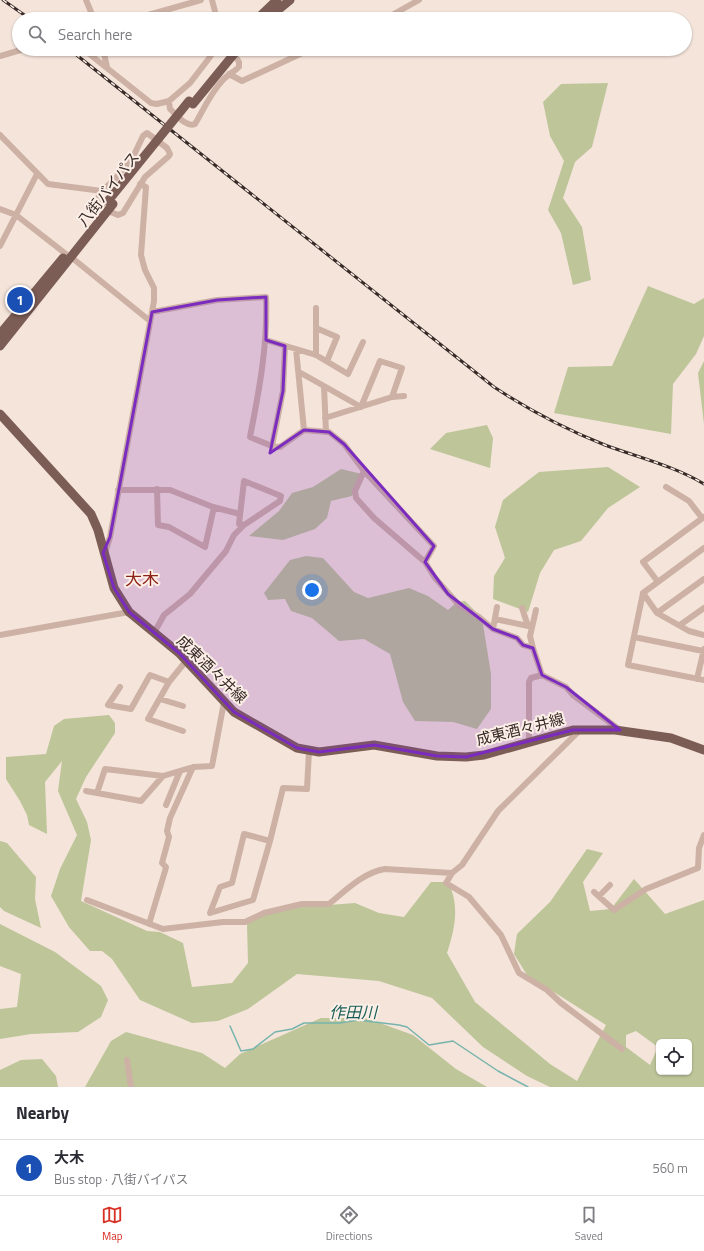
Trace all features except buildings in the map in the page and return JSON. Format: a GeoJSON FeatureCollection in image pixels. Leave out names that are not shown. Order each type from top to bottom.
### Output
{"type":"FeatureCollection","features":[{"type":"Feature","properties":{"kind":"main road"},"geometry":{"type":"LineString","coordinates":[[264,12],[277,0]]}},
{"type":"Feature","properties":{"kind":"main road"},"geometry":{"type":"LineString","coordinates":[[275,12],[290,0]]}},
{"type":"Feature","properties":{"kind":"main road","name":"八街バイパス"},"geometry":{"type":"LineString","coordinates":[[0,346],[108,206],[227,56]]}},
{"type":"Feature","properties":{"kind":"main road","name":"八街バイパス"},"geometry":{"type":"LineString","coordinates":[[0,334],[69,256]]}},
{"type":"Feature","properties":{"kind":"main road","name":"成東酒々井線"},"geometry":{"type":"LineString","coordinates":[[0,414],[92,514],[114,588],[129,612],[186,661],[234,712],[284,741],[308,751],[319,752],[374,745],[437,756],[459,757],[484,755],[529,742],[580,730],[620,730],[670,738],[704,750]]}},
{"type":"Feature","properties":{"kind":"street"},"geometry":{"type":"LineString","coordinates":[[86,0],[91,12]]}},
{"type":"Feature","properties":{"kind":"street"},"geometry":{"type":"LineString","coordinates":[[159,12],[201,0]]}},
{"type":"Feature","properties":{"kind":"street"},"geometry":{"type":"LineString","coordinates":[[212,0],[215,12]]}},
{"type":"Feature","properties":{"kind":"street"},"geometry":{"type":"LineString","coordinates":[[398,12],[419,0]]}},
{"type":"Feature","properties":{"kind":"street"},"geometry":{"type":"LineString","coordinates":[[0,56],[12,52]]}},
{"type":"Feature","properties":{"kind":"street"},"geometry":{"type":"LineString","coordinates":[[92,56],[151,103],[156,104],[169,101],[190,83],[210,56]]}},
{"type":"Feature","properties":{"kind":"street"},"geometry":{"type":"LineString","coordinates":[[105,56],[107,67]]}},
{"type":"Feature","properties":{"kind":"street"},"geometry":{"type":"LineString","coordinates":[[169,101],[170,109],[186,124],[192,125],[196,122],[214,90],[240,65],[235,56]]}},
{"type":"Feature","properties":{"kind":"street"},"geometry":{"type":"LineString","coordinates":[[229,74],[242,81],[296,56]]}},
{"type":"Feature","properties":{"kind":"street"},"geometry":{"type":"LineString","coordinates":[[147,133],[167,148],[170,154],[150,172],[140,184],[123,213],[118,216],[98,199],[102,191],[115,179],[133,157],[143,136],[147,133]]}},
{"type":"Feature","properties":{"kind":"street"},"geometry":{"type":"LineString","coordinates":[[0,136],[36,174],[52,185],[94,188],[102,191]]}},
{"type":"Feature","properties":{"kind":"street"},"geometry":{"type":"LineString","coordinates":[[0,246],[36,174]]}},
{"type":"Feature","properties":{"kind":"street"},"geometry":{"type":"LineString","coordinates":[[104,554],[106,553],[110,537],[155,294],[142,262],[141,248],[145,218],[146,187],[140,184]]}},
{"type":"Feature","properties":{"kind":"street"},"geometry":{"type":"LineString","coordinates":[[0,210],[16,215],[150,321]]}},
{"type":"Feature","properties":{"kind":"street"},"geometry":{"type":"LineString","coordinates":[[152,312],[217,300],[266,297],[266,340],[259,394],[250,437],[272,446],[280,447],[304,430],[329,432],[344,444],[364,471],[434,546],[425,562]]}},
{"type":"Feature","properties":{"kind":"street"},"geometry":{"type":"LineString","coordinates":[[316,308],[316,354]]}},
{"type":"Feature","properties":{"kind":"street"},"geometry":{"type":"LineString","coordinates":[[316,328],[337,337],[327,361]]}},
{"type":"Feature","properties":{"kind":"street"},"geometry":{"type":"LineString","coordinates":[[266,340],[296,350],[316,354],[348,374],[363,342]]}},
{"type":"Feature","properties":{"kind":"street"},"geometry":{"type":"LineString","coordinates":[[272,446],[283,391],[286,346]]}},
{"type":"Feature","properties":{"kind":"street"},"geometry":{"type":"LineString","coordinates":[[296,350],[300,372],[298,379],[304,430]]}},
{"type":"Feature","properties":{"kind":"street"},"geometry":{"type":"LineString","coordinates":[[361,407],[380,361],[402,368],[392,397]]}},
{"type":"Feature","properties":{"kind":"street"},"geometry":{"type":"LineString","coordinates":[[300,372],[361,407]]}},
{"type":"Feature","properties":{"kind":"street"},"geometry":{"type":"LineString","coordinates":[[324,386],[326,432]]}},
{"type":"Feature","properties":{"kind":"street"},"geometry":{"type":"LineString","coordinates":[[325,418],[392,397],[404,396]]}},
{"type":"Feature","properties":{"kind":"street"},"geometry":{"type":"LineString","coordinates":[[364,471],[355,491],[356,498],[374,518],[425,562],[434,578],[448,594],[493,629],[517,638],[523,645],[533,648]]}},
{"type":"Feature","properties":{"kind":"street"},"geometry":{"type":"LineString","coordinates":[[154,633],[164,615],[190,594],[226,551],[234,535],[244,525],[280,501],[281,496],[244,481],[239,524],[244,525]]}},
{"type":"Feature","properties":{"kind":"street"},"geometry":{"type":"LineString","coordinates":[[658,582],[644,562],[703,518],[689,501],[666,488]]}},
{"type":"Feature","properties":{"kind":"street"},"geometry":{"type":"LineString","coordinates":[[157,489],[158,525],[169,527],[205,547],[214,507]]}},
{"type":"Feature","properties":{"kind":"street"},"geometry":{"type":"LineString","coordinates":[[118,490],[170,490],[214,507],[240,514]]}},
{"type":"Feature","properties":{"kind":"street"},"geometry":{"type":"LineString","coordinates":[[704,548],[643,593],[628,665],[704,680]]}},
{"type":"Feature","properties":{"kind":"street"},"geometry":{"type":"LineString","coordinates":[[657,613],[704,579]]}},
{"type":"Feature","properties":{"kind":"street"},"geometry":{"type":"LineString","coordinates":[[643,593],[657,613],[689,631],[704,635]]}},
{"type":"Feature","properties":{"kind":"street"},"geometry":{"type":"LineString","coordinates":[[493,629],[497,607]]}},
{"type":"Feature","properties":{"kind":"street"},"geometry":{"type":"LineString","coordinates":[[495,619],[528,626],[522,608]]}},
{"type":"Feature","properties":{"kind":"street"},"geometry":{"type":"LineString","coordinates":[[680,625],[704,608]]}},
{"type":"Feature","properties":{"kind":"street"},"geometry":{"type":"LineString","coordinates":[[536,610],[530,636],[542,676]]}},
{"type":"Feature","properties":{"kind":"street"},"geometry":{"type":"LineString","coordinates":[[0,635],[129,612]]}},
{"type":"Feature","properties":{"kind":"street"},"geometry":{"type":"LineString","coordinates":[[634,637],[704,649],[697,679]]}},
{"type":"Feature","properties":{"kind":"street"},"geometry":{"type":"LineString","coordinates":[[183,731],[148,719],[169,682],[186,661]]}},
{"type":"Feature","properties":{"kind":"street"},"geometry":{"type":"LineString","coordinates":[[120,688],[108,705],[131,709],[150,675],[169,682]]}},
{"type":"Feature","properties":{"kind":"street"},"geometry":{"type":"LineString","coordinates":[[529,742],[529,682],[531,678],[542,676],[566,688],[573,695],[620,730]]}},
{"type":"Feature","properties":{"kind":"street"},"geometry":{"type":"LineString","coordinates":[[160,699],[183,706]]}},
{"type":"Feature","properties":{"kind":"street"},"geometry":{"type":"LineString","coordinates":[[97,793],[105,769],[163,776],[193,767],[212,766],[214,764],[224,702]]}},
{"type":"Feature","properties":{"kind":"street"},"geometry":{"type":"LineString","coordinates":[[580,730],[498,811],[462,865],[452,873],[446,883],[469,897],[502,935],[519,973],[547,990],[622,1049]]}},
{"type":"Feature","properties":{"kind":"street"},"geometry":{"type":"LineString","coordinates":[[270,841],[244,834],[232,883],[220,887],[210,913],[253,900],[270,841],[283,788],[307,789],[308,751]]}},
{"type":"Feature","properties":{"kind":"street"},"geometry":{"type":"LineString","coordinates":[[149,924],[166,867],[162,863],[169,837],[167,830],[170,818],[193,767]]}},
{"type":"Feature","properties":{"kind":"street"},"geometry":{"type":"LineString","coordinates":[[166,805],[180,771]]}},
{"type":"Feature","properties":{"kind":"street"},"geometry":{"type":"LineString","coordinates":[[86,791],[142,801],[163,776]]}},
{"type":"Feature","properties":{"kind":"street"},"geometry":{"type":"LineString","coordinates":[[610,885],[596,894],[614,910],[646,889],[698,868],[699,848],[704,835]]}},
{"type":"Feature","properties":{"kind":"street"},"geometry":{"type":"LineString","coordinates":[[87,900],[163,929],[223,922],[245,922],[264,913],[302,904],[329,904],[351,886],[378,870],[452,873]]}},
{"type":"Feature","properties":{"kind":"street"},"geometry":{"type":"LineString","coordinates":[[127,1060],[131,1087]]}},
{"type":"Feature","properties":{"kind":"highlighted area"},"geometry":{"type":"Polygon","coordinates":[[[266,297],[266,340],[285,346],[283,391],[270,453],[304,430],[329,432],[344,444],[434,546],[425,562],[448,594],[493,629],[517,638],[523,645],[533,648],[542,675],[566,687],[620,730],[573,730],[466,757],[437,756],[374,745],[319,752],[297,748],[234,712],[179,653],[129,612],[114,588],[103,553],[110,537],[152,312],[217,300],[266,297]]]}},
{"type":"Feature","properties":{"kind":"green space"},"geometry":{"type":"Polygon","coordinates":[[[608,83],[592,147],[575,162],[563,198],[582,227],[591,280],[573,285],[561,233],[548,210],[564,161],[550,136],[543,102],[561,84],[608,83]]]}},
{"type":"Feature","properties":{"kind":"green space"},"geometry":{"type":"Polygon","coordinates":[[[648,286],[694,304],[704,298],[704,336],[696,354],[673,384],[671,434],[554,413],[568,367],[612,366],[648,286]]]}},
{"type":"Feature","properties":{"kind":"green space"},"geometry":{"type":"Polygon","coordinates":[[[704,361],[704,424],[698,373],[704,361]]]}},
{"type":"Feature","properties":{"kind":"green space"},"geometry":{"type":"Polygon","coordinates":[[[487,425],[493,438],[490,468],[430,449],[446,433],[487,425]]]}},
{"type":"Feature","properties":{"kind":"green space"},"geometry":{"type":"Polygon","coordinates":[[[608,467],[640,487],[608,508],[581,541],[554,550],[540,573],[528,612],[493,599],[494,576],[505,558],[495,527],[503,500],[539,472],[608,467]]]}},
{"type":"Feature","properties":{"kind":"green space"},"geometry":{"type":"Polygon","coordinates":[[[341,469],[362,474],[352,496],[331,501],[327,518],[315,529],[283,540],[249,536],[279,511],[292,493],[313,487],[341,469]]]}},
{"type":"Feature","properties":{"kind":"green space"},"geometry":{"type":"Polygon","coordinates":[[[306,556],[323,558],[354,592],[368,598],[409,588],[428,596],[448,610],[457,602],[465,601],[482,618],[491,674],[491,709],[477,729],[453,722],[415,721],[403,702],[390,654],[364,639],[339,641],[312,618],[291,611],[285,599],[268,600],[264,593],[290,560],[306,556]]]}},
{"type":"Feature","properties":{"kind":"green space"},"geometry":{"type":"Polygon","coordinates":[[[109,715],[115,723],[115,733],[86,777],[76,799],[87,822],[91,840],[81,901],[147,931],[160,932],[183,943],[192,987],[232,983],[248,963],[247,923],[265,910],[355,903],[379,913],[404,917],[431,882],[448,882],[454,899],[455,917],[447,953],[475,1002],[550,1064],[577,1081],[606,1025],[527,975],[514,954],[517,934],[550,902],[587,849],[603,853],[583,882],[590,911],[611,909],[634,879],[665,914],[704,900],[704,1087],[550,1087],[527,1076],[483,1047],[432,998],[379,981],[297,974],[248,1009],[218,1021],[192,1023],[140,1000],[112,959],[102,951],[90,951],[69,927],[51,896],[60,869],[77,835],[58,791],[62,761],[45,782],[47,834],[29,825],[27,815],[20,801],[6,779],[6,757],[46,754],[54,726],[64,719],[109,715]]]}},
{"type":"Feature","properties":{"kind":"green space"},"geometry":{"type":"Polygon","coordinates":[[[0,841],[7,843],[36,877],[35,899],[41,928],[4,911],[0,907],[0,841]]]}},
{"type":"Feature","properties":{"kind":"green space"},"geometry":{"type":"Polygon","coordinates":[[[0,924],[55,952],[101,986],[108,1000],[101,1017],[78,1032],[31,1034],[0,1039],[0,1009],[17,1007],[21,974],[0,966],[0,924]]]}},
{"type":"Feature","properties":{"kind":"green space"},"geometry":{"type":"Polygon","coordinates":[[[321,1018],[366,1018],[413,1035],[456,1069],[487,1087],[85,1087],[111,1041],[126,1032],[202,1053],[225,1068],[240,1054],[321,1018]]]}},
{"type":"Feature","properties":{"kind":"green space"},"geometry":{"type":"Polygon","coordinates":[[[42,1059],[56,1076],[58,1087],[0,1087],[0,1070],[21,1060],[42,1059]]]}},
{"type":"Feature","properties":{"kind":"waterway","name":"作田川"},"geometry":{"type":"LineString","coordinates":[[230,1026],[241,1051],[253,1049],[275,1032],[292,1029],[304,1023],[340,1023],[358,1020],[399,1025],[407,1027],[429,1045],[453,1041],[498,1071],[528,1087]]}},
{"type":"Feature","properties":{"kind":"railway"},"geometry":{"type":"LineString","coordinates":[[3,0],[20,12]]}},
{"type":"Feature","properties":{"kind":"railway"},"geometry":{"type":"LineString","coordinates":[[78,56],[494,387],[520,404],[562,426],[605,445],[668,467],[704,484]]}},
{"type":"Feature","properties":{"kind":"place","name":"大木"},"geometry":{"type":"Point","coordinates":[20,300]}},
{"type":"Feature","properties":{"kind":"district","name":"大木"},"geometry":{"type":"Point","coordinates":[142,579]}}]}
